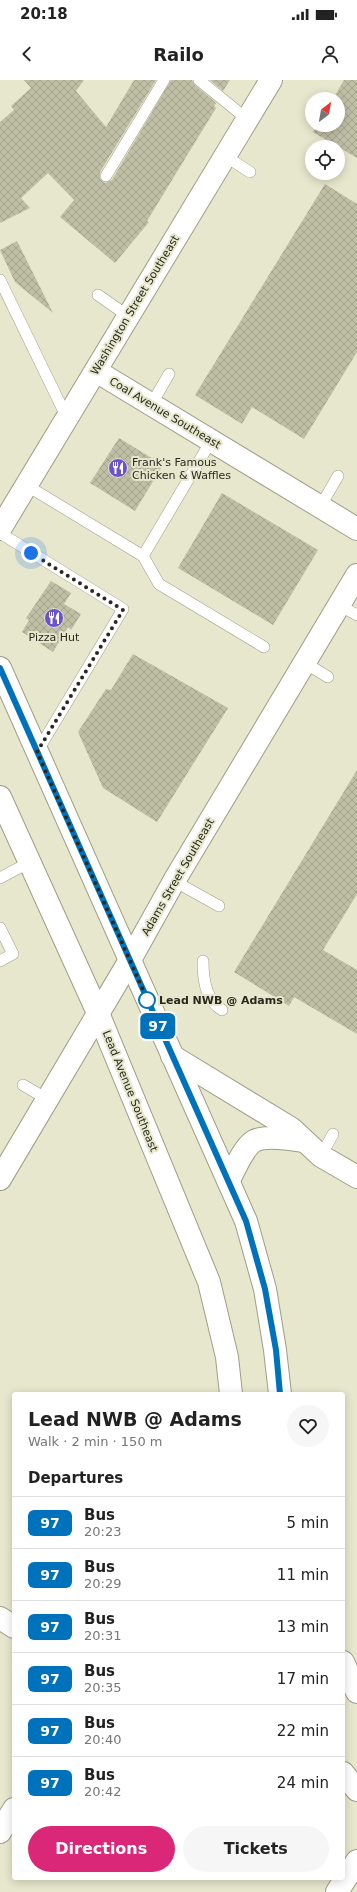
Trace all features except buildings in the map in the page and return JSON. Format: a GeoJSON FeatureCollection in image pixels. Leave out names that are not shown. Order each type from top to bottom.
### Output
{"type":"FeatureCollection","features":[{"type":"Feature","properties":{"kind":"street","name":"Washington Street Southeast"},"geometry":{"type":"LineString","coordinates":[[0,529],[271,80]]}},
{"type":"Feature","properties":{"kind":"street","name":"Coal Avenue Southeast"},"geometry":{"type":"LineString","coordinates":[[96,371],[357,529]]}},
{"type":"Feature","properties":{"kind":"street","name":"Adams Street Southeast"},"geometry":{"type":"LineString","coordinates":[[3,1166],[47,1099],[130,960],[174,881],[305,663],[348,610],[357,575]]}},
{"type":"Feature","properties":{"kind":"street"},"geometry":{"type":"LineString","coordinates":[[0,668],[246,1221],[265,1289],[276,1350],[280,1392]]}},
{"type":"Feature","properties":{"kind":"street","name":"Lead Avenue Southeast"},"geometry":{"type":"LineString","coordinates":[[0,797],[98,1013],[209,1282],[227,1357],[231,1392]]}},
{"type":"Feature","properties":{"kind":"street"},"geometry":{"type":"LineString","coordinates":[[172,1056],[292,1129],[303,1141],[321,1156],[357,1177]]}},
{"type":"Feature","properties":{"kind":"street"},"geometry":{"type":"LineString","coordinates":[[229,1180],[242,1155],[254,1141],[279,1137],[303,1141]]}},
{"type":"Feature","properties":{"kind":"street"},"geometry":{"type":"LineString","coordinates":[[0,1618],[12,1626]]}},
{"type":"Feature","properties":{"kind":"street"},"geometry":{"type":"LineString","coordinates":[[345,1666],[357,1692]]}},
{"type":"Feature","properties":{"kind":"street"},"geometry":{"type":"LineString","coordinates":[[345,1775],[357,1790]]}},
{"type":"Feature","properties":{"kind":"street"},"geometry":{"type":"LineString","coordinates":[[0,1832],[12,1812]]}},
{"type":"Feature","properties":{"kind":"street"},"geometry":{"type":"LineString","coordinates":[[345,1880],[357,1861]]}},
{"type":"Feature","properties":{"kind":"street"},"geometry":{"type":"LineString","coordinates":[[337,1892],[345,1880]]}},
{"type":"Feature","properties":{"kind":"lane"},"geometry":{"type":"LineString","coordinates":[[106,176],[164,80]]}},
{"type":"Feature","properties":{"kind":"lane"},"geometry":{"type":"LineString","coordinates":[[199,80],[247,119]]}},
{"type":"Feature","properties":{"kind":"lane"},"geometry":{"type":"LineString","coordinates":[[225,156],[250,172]]}},
{"type":"Feature","properties":{"kind":"lane"},"geometry":{"type":"LineString","coordinates":[[0,280],[67,418]]}},
{"type":"Feature","properties":{"kind":"lane"},"geometry":{"type":"LineString","coordinates":[[98,295],[128,316]]}},
{"type":"Feature","properties":{"kind":"lane"},"geometry":{"type":"LineString","coordinates":[[151,405],[169,374]]}},
{"type":"Feature","properties":{"kind":"lane"},"geometry":{"type":"LineString","coordinates":[[142,556],[211,441]]}},
{"type":"Feature","properties":{"kind":"lane"},"geometry":{"type":"LineString","coordinates":[[320,507],[338,476]]}},
{"type":"Feature","properties":{"kind":"lane"},"geometry":{"type":"LineString","coordinates":[[26,485],[142,556],[159,584],[264,647]]}},
{"type":"Feature","properties":{"kind":"lane"},"geometry":{"type":"LineString","coordinates":[[0,533],[123,610],[37,752]]}},
{"type":"Feature","properties":{"kind":"lane"},"geometry":{"type":"LineString","coordinates":[[305,663],[328,677]]}},
{"type":"Feature","properties":{"kind":"lane"},"geometry":{"type":"LineString","coordinates":[[0,878],[30,862]]}},
{"type":"Feature","properties":{"kind":"lane"},"geometry":{"type":"LineString","coordinates":[[174,881],[219,906]]}},
{"type":"Feature","properties":{"kind":"lane"},"geometry":{"type":"LineString","coordinates":[[0,928],[13,954],[0,961]]}},
{"type":"Feature","properties":{"kind":"lane"},"geometry":{"type":"LineString","coordinates":[[203,960],[203,976],[209,995],[216,1007],[222,1010]]}},
{"type":"Feature","properties":{"kind":"lane"},"geometry":{"type":"LineString","coordinates":[[23,1085],[47,1099]]}},
{"type":"Feature","properties":{"kind":"lane"},"geometry":{"type":"LineString","coordinates":[[321,1156],[333,1134]]}},
{"type":"Feature","properties":{"kind":"bus line","name":"97"},"geometry":{"type":"LineString","coordinates":[[0,668],[246,1221],[265,1289],[276,1350],[280,1392]]}},
{"type":"Feature","properties":{"kind":"place","name":"Frank's Famous Chicken & Waffles"},"geometry":{"type":"Point","coordinates":[118,468]}},
{"type":"Feature","properties":{"kind":"place","name":"Pizza Hut"},"geometry":{"type":"Point","coordinates":[54,618]}},
{"type":"Feature","properties":{"kind":"place","name":"Lead NWB @ Adams"},"geometry":{"type":"Point","coordinates":[147,1000]}},
{"type":"Feature","properties":{"kind":"route"},"geometry":{"type":"LineString","coordinates":[[31,553],[123,610],[56,723],[37,752],[148,1001],[147,1000]]}}]}
